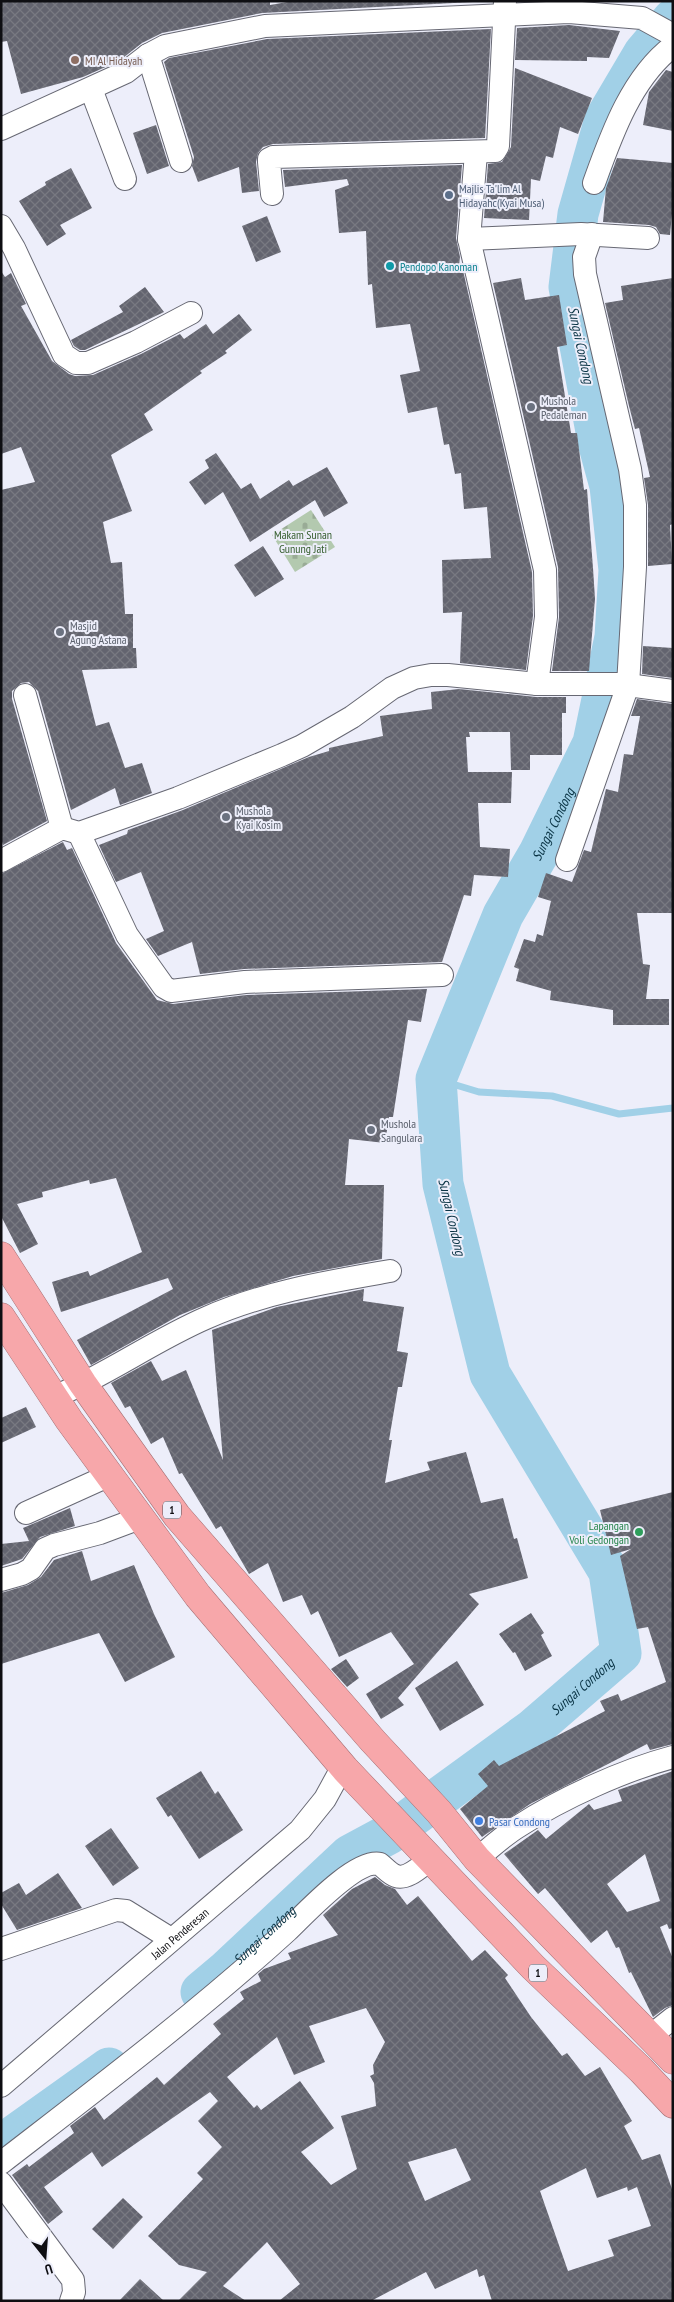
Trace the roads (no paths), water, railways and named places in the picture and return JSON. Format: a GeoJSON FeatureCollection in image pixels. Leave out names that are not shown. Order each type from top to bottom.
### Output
{"type":"FeatureCollection","features":[{"type":"Feature","properties":{"kind":"highway","name":"1"},"geometry":{"type":"LineString","coordinates":[[1,1256],[83,1384],[177,1516],[372,1740],[440,1812],[476,1859],[661,2048]]}},
{"type":"Feature","properties":{"kind":"highway","name":"1"},"geometry":{"type":"LineString","coordinates":[[1,1317],[140,1518],[198,1596],[344,1767],[532,1967],[641,2070],[673,2104]]}},
{"type":"Feature","properties":{"kind":"highway"},"geometry":{"type":"LineString","coordinates":[[641,2070],[661,2048]]}},
{"type":"Feature","properties":{"kind":"street"},"geometry":{"type":"LineString","coordinates":[[272,194],[269,158],[273,157],[427,151],[494,152],[498,146],[504,8]]}},
{"type":"Feature","properties":{"kind":"street"},"geometry":{"type":"LineString","coordinates":[[1,129],[126,72],[148,55],[165,46],[265,26],[504,8],[642,18],[673,34]]}},
{"type":"Feature","properties":{"kind":"street"},"geometry":{"type":"LineString","coordinates":[[594,183],[617,121],[652,66],[673,46]]}},
{"type":"Feature","properties":{"kind":"street"},"geometry":{"type":"LineString","coordinates":[[148,55],[181,161]]}},
{"type":"Feature","properties":{"kind":"street"},"geometry":{"type":"LineString","coordinates":[[91,89],[125,179]]}},
{"type":"Feature","properties":{"kind":"street"},"geometry":{"type":"LineString","coordinates":[[476,153],[469,239],[545,570],[546,617],[537,684]]}},
{"type":"Feature","properties":{"kind":"street"},"geometry":{"type":"LineString","coordinates":[[1,226],[14,248],[64,355],[76,363],[88,364],[136,342],[191,313]]}},
{"type":"Feature","properties":{"kind":"street"},"geometry":{"type":"LineString","coordinates":[[469,239],[586,234],[648,238]]}},
{"type":"Feature","properties":{"kind":"street"},"geometry":{"type":"LineString","coordinates":[[567,860],[624,684],[635,567],[635,505],[626,450],[585,274],[586,234]]}},
{"type":"Feature","properties":{"kind":"street"},"geometry":{"type":"LineString","coordinates":[[1,861],[71,830],[178,798],[302,746],[352,717],[392,688],[414,678],[448,675],[537,684],[624,684],[673,691]]}},
{"type":"Feature","properties":{"kind":"street"},"geometry":{"type":"LineString","coordinates":[[25,695],[71,830],[127,935],[164,986],[172,992],[245,982],[442,975]]}},
{"type":"Feature","properties":{"kind":"street"},"geometry":{"type":"LineString","coordinates":[[54,1396],[83,1384],[170,1335],[239,1305],[303,1287],[390,1271]]}},
{"type":"Feature","properties":{"kind":"street"},"geometry":{"type":"LineString","coordinates":[[26,1513],[110,1475]]}},
{"type":"Feature","properties":{"kind":"street"},"geometry":{"type":"LineString","coordinates":[[1,1580],[22,1574],[31,1569],[45,1549],[100,1533],[140,1518]]}},
{"type":"Feature","properties":{"kind":"street"},"geometry":{"type":"LineString","coordinates":[[476,1859],[519,1826],[594,1786],[654,1762],[673,1757]]}},
{"type":"Feature","properties":{"kind":"street","name":"Jalan Penderesan"},"geometry":{"type":"LineString","coordinates":[[1,2086],[300,1830],[324,1799],[344,1767]]}},
{"type":"Feature","properties":{"kind":"street"},"geometry":{"type":"LineString","coordinates":[[1,2163],[192,2014],[291,1927],[326,1892],[368,1864],[380,1864],[394,1875],[399,1876],[413,1872],[431,1858]]}},
{"type":"Feature","properties":{"kind":"street"},"geometry":{"type":"LineString","coordinates":[[1,1949],[116,1910],[126,1911],[171,1939]]}},
{"type":"Feature","properties":{"kind":"street"},"geometry":{"type":"LineString","coordinates":[[661,2048],[673,2018]]}},
{"type":"Feature","properties":{"kind":"street"},"geometry":{"type":"LineString","coordinates":[[1,2183],[73,2280],[74,2292],[71,2301]]}},
{"type":"Feature","properties":{"kind":"waterway","name":"Sungai Condong"},"geometry":{"type":"LineString","coordinates":[[201,1992],[350,1855],[389,1834],[533,1729],[621,1653],[609,1572],[490,1374],[443,1184],[436,1079],[503,915],[539,853],[593,743],[615,637],[619,570],[610,486],[598,442],[569,287],[578,214],[605,119],[644,53],[673,19]]}},
{"type":"Feature","properties":{"kind":"waterway"},"geometry":{"type":"LineString","coordinates":[[436,1079],[479,1092],[552,1096],[619,1114],[673,1108]]}},
{"type":"Feature","properties":{"kind":"waterway","name":"Sungai Condong"},"geometry":{"type":"LineString","coordinates":[[1,2145],[109,2068]]}},
{"type":"Feature","properties":{"kind":"place","name":"MI Al Hidayah"},"geometry":{"type":"Point","coordinates":[75,60]}},
{"type":"Feature","properties":{"kind":"place","name":"Majlis Ta'lim Al Hidayahc(Kyai Musa)"},"geometry":{"type":"Point","coordinates":[449,195]}},
{"type":"Feature","properties":{"kind":"place","name":"Pendopo Kanoman"},"geometry":{"type":"Point","coordinates":[390,266]}},
{"type":"Feature","properties":{"kind":"place","name":"Mushola Pedaleman"},"geometry":{"type":"Point","coordinates":[531,407]}},
{"type":"Feature","properties":{"kind":"place","name":"Masjid Agung Astana"},"geometry":{"type":"Point","coordinates":[60,632]}},
{"type":"Feature","properties":{"kind":"place","name":"Mushola Kyai Kosim"},"geometry":{"type":"Point","coordinates":[226,817]}},
{"type":"Feature","properties":{"kind":"place","name":"Mushola Sangulara"},"geometry":{"type":"Point","coordinates":[371,1130]}},
{"type":"Feature","properties":{"kind":"place","name":"Lapangan Voli Gedongan"},"geometry":{"type":"Point","coordinates":[639,1532]}},
{"type":"Feature","properties":{"kind":"place","name":"Pasar Condong"},"geometry":{"type":"Point","coordinates":[479,1821]}},
{"type":"Feature","properties":{"kind":"park label","name":"Makam Sunan Gunung Jati"},"geometry":{"type":"Point","coordinates":[303,541]}}]}
